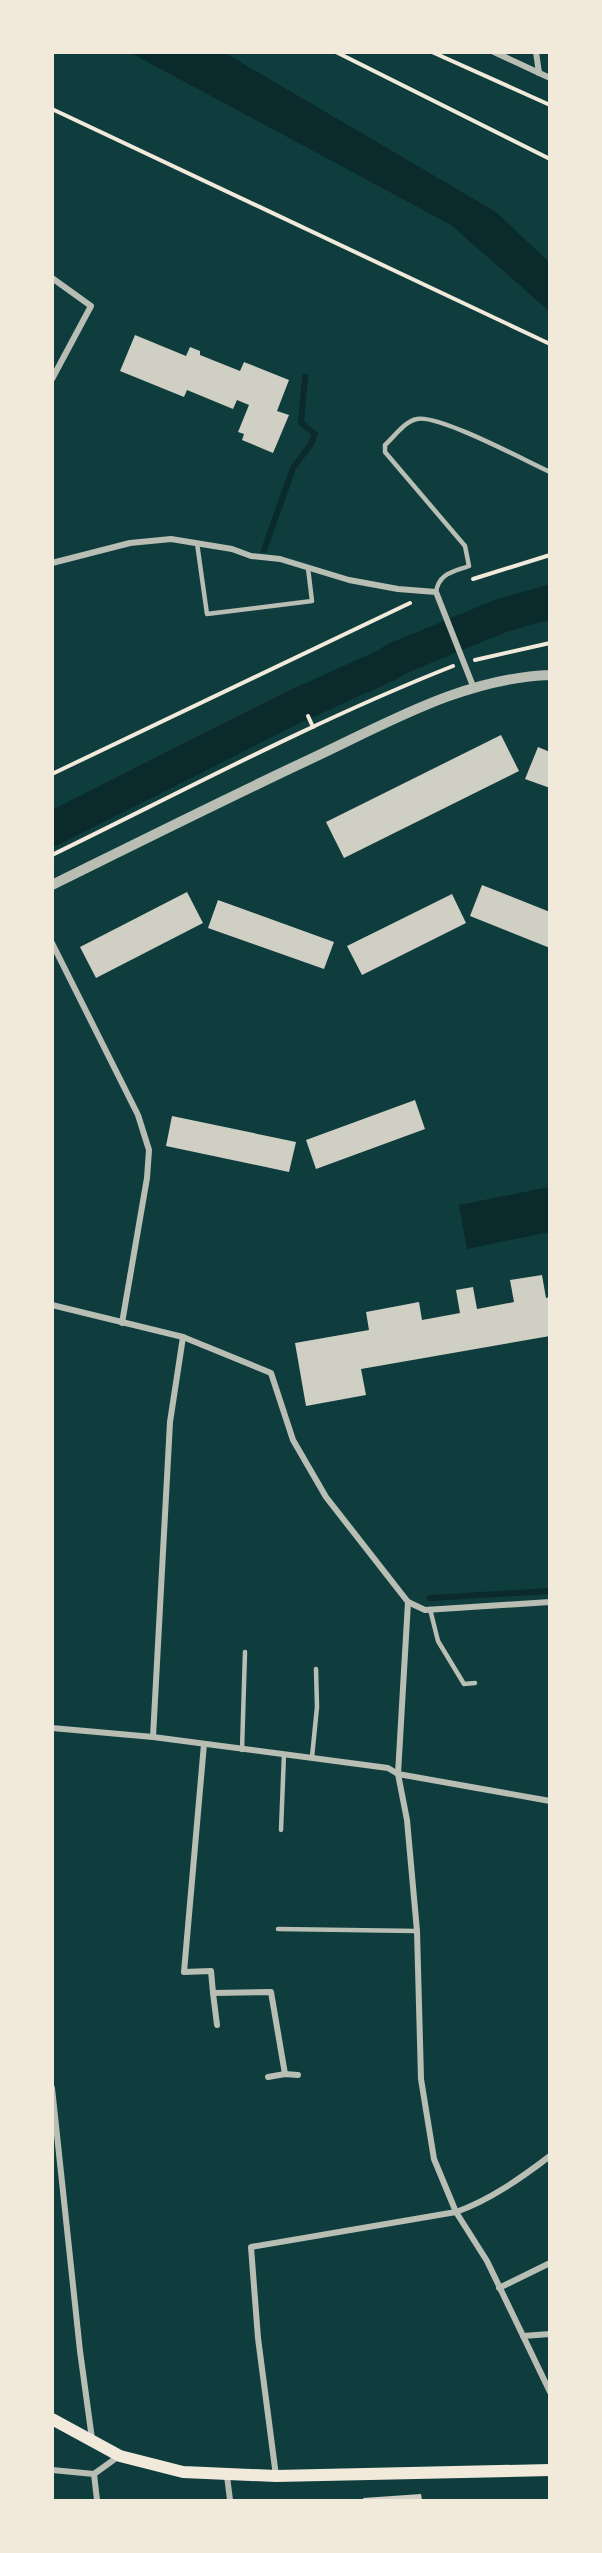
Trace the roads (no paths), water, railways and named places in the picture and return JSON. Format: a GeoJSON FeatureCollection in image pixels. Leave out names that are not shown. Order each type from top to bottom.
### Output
{"type":"FeatureCollection","features":[{"type":"Feature","properties":{"kind":"main road"},"geometry":{"type":"LineString","coordinates":[[52,2419],[120,2456],[183,2472],[227,2476],[276,2476],[549,2470]]}},
{"type":"Feature","properties":{"kind":"street"},"geometry":{"type":"LineString","coordinates":[[494,52],[549,78]]}},
{"type":"Feature","properties":{"kind":"street"},"geometry":{"type":"LineString","coordinates":[[536,52],[539,73]]}},
{"type":"Feature","properties":{"kind":"street"},"geometry":{"type":"LineString","coordinates":[[52,278],[91,306],[52,379]]}},
{"type":"Feature","properties":{"kind":"street"},"geometry":{"type":"LineString","coordinates":[[52,563],[130,543],[171,539],[232,549],[250,556],[280,559],[349,580],[388,588],[438,594],[473,686]]}},
{"type":"Feature","properties":{"kind":"street"},"geometry":{"type":"LineString","coordinates":[[52,885],[204,809],[423,706],[473,686],[527,676],[549,675]]}},
{"type":"Feature","properties":{"kind":"street"},"geometry":{"type":"LineString","coordinates":[[52,943],[138,1115],[149,1150],[147,1178],[122,1323]]}},
{"type":"Feature","properties":{"kind":"street"},"geometry":{"type":"LineString","coordinates":[[52,1305],[183,1337],[271,1373],[293,1440],[326,1497],[408,1602],[425,1610],[549,1602]]}},
{"type":"Feature","properties":{"kind":"street"},"geometry":{"type":"LineString","coordinates":[[153,1737],[170,1422],[183,1337]]}},
{"type":"Feature","properties":{"kind":"street"},"geometry":{"type":"LineString","coordinates":[[408,1602],[398,1774],[407,1820],[417,1931],[421,2079],[434,2159],[456,2212],[487,2261],[549,2392]]}},
{"type":"Feature","properties":{"kind":"street"},"geometry":{"type":"LineString","coordinates":[[52,1728],[153,1737],[388,1768],[398,1774],[549,1801]]}},
{"type":"Feature","properties":{"kind":"street"},"geometry":{"type":"LineString","coordinates":[[204,1744],[184,1972],[211,1971],[217,2025]]}},
{"type":"Feature","properties":{"kind":"street"},"geometry":{"type":"LineString","coordinates":[[213,1993],[271,1992],[285,2074]]}},
{"type":"Feature","properties":{"kind":"street"},"geometry":{"type":"LineString","coordinates":[[268,2077],[285,2074],[298,2076]]}},
{"type":"Feature","properties":{"kind":"street"},"geometry":{"type":"LineString","coordinates":[[52,2088],[80,2351],[93,2443]]}},
{"type":"Feature","properties":{"kind":"street"},"geometry":{"type":"LineString","coordinates":[[276,2476],[258,2338],[251,2247],[456,2212],[482,2200],[526,2174],[549,2156]]}},
{"type":"Feature","properties":{"kind":"street"},"geometry":{"type":"LineString","coordinates":[[500,2288],[549,2263]]}},
{"type":"Feature","properties":{"kind":"street"},"geometry":{"type":"LineString","coordinates":[[523,2336],[549,2334]]}},
{"type":"Feature","properties":{"kind":"street"},"geometry":{"type":"LineString","coordinates":[[52,2470],[94,2474],[120,2456]]}},
{"type":"Feature","properties":{"kind":"street"},"geometry":{"type":"LineString","coordinates":[[94,2474],[97,2500]]}},
{"type":"Feature","properties":{"kind":"street"},"geometry":{"type":"LineString","coordinates":[[227,2476],[230,2500]]}},
{"type":"Feature","properties":{"kind":"lane"},"geometry":{"type":"LineString","coordinates":[[438,594],[438,582],[443,575],[469,566],[465,546],[385,452],[385,445],[410,422],[426,418],[481,439],[549,472]]}},
{"type":"Feature","properties":{"kind":"lane"},"geometry":{"type":"LineString","coordinates":[[197,543],[207,614],[312,601],[308,568]]}},
{"type":"Feature","properties":{"kind":"lane"},"geometry":{"type":"LineString","coordinates":[[430,1609],[438,1641],[464,1684],[475,1683]]}},
{"type":"Feature","properties":{"kind":"lane"},"geometry":{"type":"LineString","coordinates":[[242,1750],[245,1652]]}},
{"type":"Feature","properties":{"kind":"lane"},"geometry":{"type":"LineString","coordinates":[[312,1757],[317,1707],[316,1669]]}},
{"type":"Feature","properties":{"kind":"lane"},"geometry":{"type":"LineString","coordinates":[[281,1830],[284,1754]]}},
{"type":"Feature","properties":{"kind":"lane"},"geometry":{"type":"LineString","coordinates":[[278,1929],[417,1931]]}},
{"type":"Feature","properties":{"kind":"water"},"geometry":{"type":"Polygon","coordinates":[[[131,53],[225,53],[496,212],[549,262],[549,311],[451,225],[131,53]]]}},
{"type":"Feature","properties":{"kind":"water"},"geometry":{"type":"Polygon","coordinates":[[[549,1187],[549,1232],[467,1249],[459,1205],[549,1187]]]}},
{"type":"Feature","properties":{"kind":"waterway"},"geometry":{"type":"LineString","coordinates":[[264,550],[293,468],[311,444],[315,434],[301,423],[305,377]]}},
{"type":"Feature","properties":{"kind":"waterway"},"geometry":{"type":"LineString","coordinates":[[52,829],[294,707],[396,659],[503,615],[550,602]]}},
{"type":"Feature","properties":{"kind":"waterway"},"geometry":{"type":"LineString","coordinates":[[430,1598],[550,1591]]}}]}
